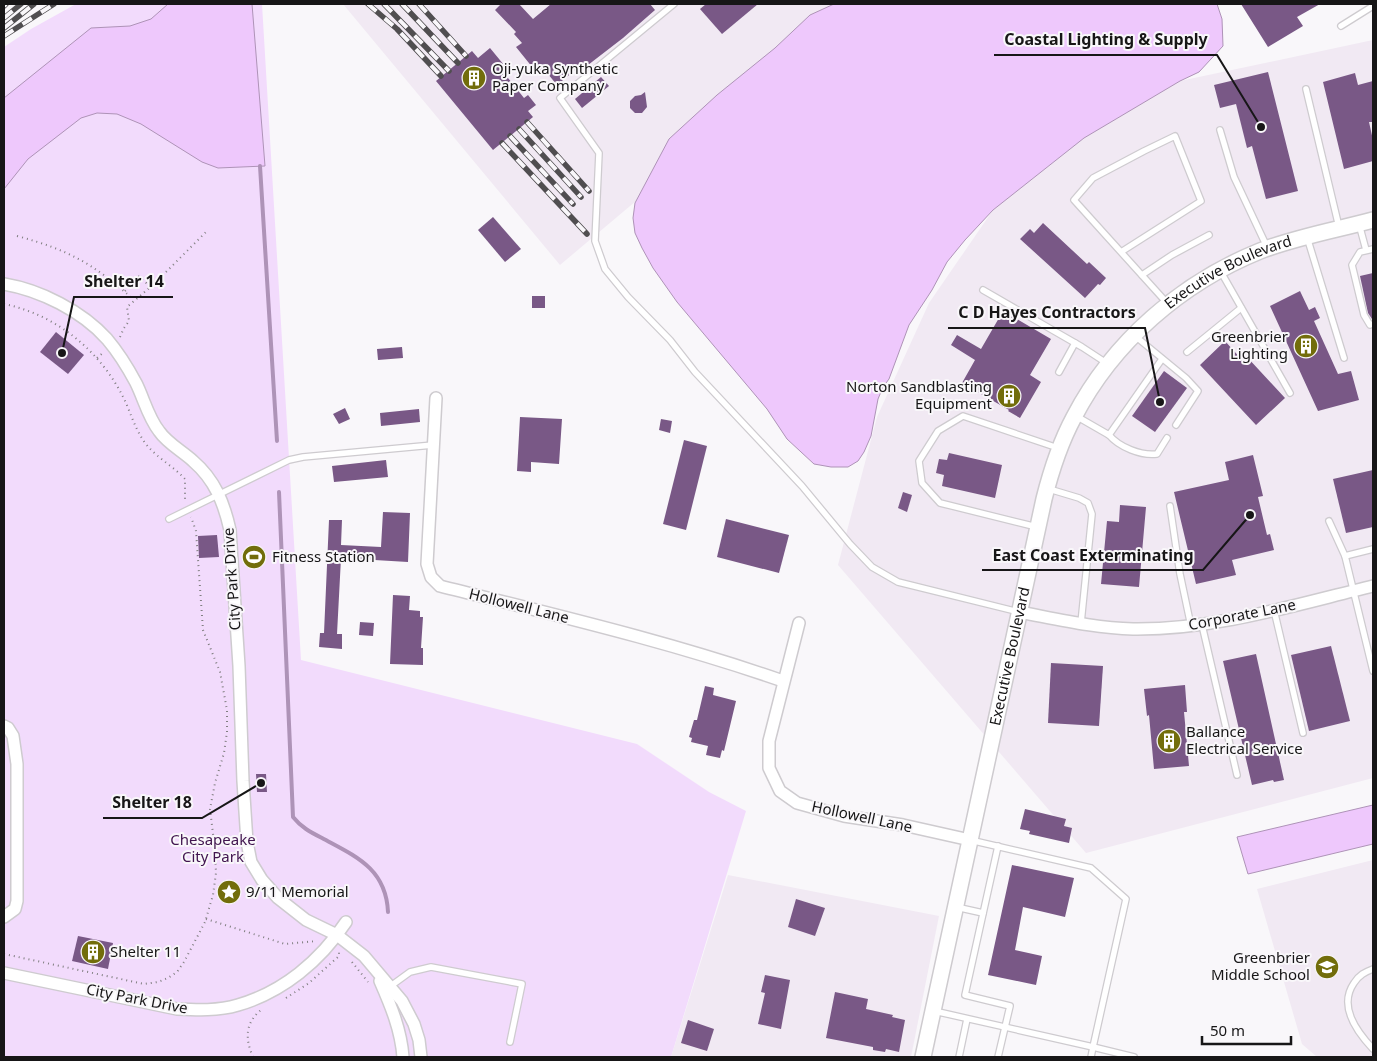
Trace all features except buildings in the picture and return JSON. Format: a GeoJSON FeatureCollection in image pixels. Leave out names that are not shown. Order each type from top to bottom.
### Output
{"type":"FeatureCollection","features":[{"type":"Feature","properties":{"kind":"street","name":"Executive Boulevard"},"geometry":{"type":"LineString","coordinates":[[923,1057],[1046,489],[1060,449],[1075,415],[1108,365],[1134,335],[1184,292],[1220,270],[1268,249],[1366,222]]}},
{"type":"Feature","properties":{"kind":"street","name":"City Park Drive"},"geometry":{"type":"LineString","coordinates":[[4,284],[30,291],[61,304],[93,326],[124,362],[137,384],[154,425],[160,433],[205,472],[220,495],[226,510],[230,530],[239,666],[243,781],[247,842],[251,862],[262,880],[278,898],[306,920],[337,935],[359,952],[374,968],[387,989],[398,1025],[403,1057]]}},
{"type":"Feature","properties":{"kind":"street","name":"Hollowell Lane"},"geometry":{"type":"LineString","coordinates":[[436,398],[427,564],[431,577],[440,586],[595,626],[743,667],[783,681]]}},
{"type":"Feature","properties":{"kind":"street","name":"Corporate Lane"},"geometry":{"type":"LineString","coordinates":[[1019,612],[1081,623],[1131,629],[1197,626],[1373,586]]}},
{"type":"Feature","properties":{"kind":"street","name":"Hollowell Lane"},"geometry":{"type":"LineString","coordinates":[[799,623],[769,741],[769,768],[780,791],[797,803],[844,816],[970,840]]}},
{"type":"Feature","properties":{"kind":"street"},"geometry":{"type":"LineString","coordinates":[[4,726],[8,728],[13,736],[17,764],[17,901],[15,908],[4,917]]}},
{"type":"Feature","properties":{"kind":"street","name":"City Park Drive"},"geometry":{"type":"LineString","coordinates":[[4,973],[177,1009],[200,1011],[238,1006],[261,997],[309,966],[328,947],[346,922]]}},
{"type":"Feature","properties":{"kind":"street","name":"City Park Drive"},"geometry":{"type":"LineString","coordinates":[[387,989],[402,1001],[414,1024],[419,1040],[421,1057]]}},
{"type":"Feature","properties":{"kind":"lane"},"geometry":{"type":"LineString","coordinates":[[674,4],[560,98],[599,153],[596,241],[605,270],[628,297],[670,340],[695,372],[802,486],[872,568],[898,582],[1019,612]]}},
{"type":"Feature","properties":{"kind":"lane"},"geometry":{"type":"LineString","coordinates":[[1341,26],[1373,6]]}},
{"type":"Feature","properties":{"kind":"lane"},"geometry":{"type":"LineString","coordinates":[[1306,89],[1340,229]]}},
{"type":"Feature","properties":{"kind":"lane"},"geometry":{"type":"LineString","coordinates":[[1220,130],[1234,177],[1268,249]]}},
{"type":"Feature","properties":{"kind":"lane"},"geometry":{"type":"LineString","coordinates":[[1121,252],[1201,201],[1175,136],[1093,178],[1074,200],[1168,305]]}},
{"type":"Feature","properties":{"kind":"lane"},"geometry":{"type":"LineString","coordinates":[[1366,222],[1366,250]]}},
{"type":"Feature","properties":{"kind":"lane"},"geometry":{"type":"LineString","coordinates":[[1142,275],[1172,255],[1209,235]]}},
{"type":"Feature","properties":{"kind":"lane"},"geometry":{"type":"LineString","coordinates":[[1307,237],[1344,358]]}},
{"type":"Feature","properties":{"kind":"lane"},"geometry":{"type":"LineString","coordinates":[[1373,249],[1360,252],[1352,266],[1364,315],[1370,325],[1373,324]]}},
{"type":"Feature","properties":{"kind":"lane"},"geometry":{"type":"LineString","coordinates":[[1220,270],[1290,393]]}},
{"type":"Feature","properties":{"kind":"lane"},"geometry":{"type":"LineString","coordinates":[[983,290],[1075,343],[1108,365]]}},
{"type":"Feature","properties":{"kind":"lane"},"geometry":{"type":"LineString","coordinates":[[1187,352],[1241,308]]}},
{"type":"Feature","properties":{"kind":"lane"},"geometry":{"type":"LineString","coordinates":[[1134,335],[1186,378],[1198,392],[1176,425]]}},
{"type":"Feature","properties":{"kind":"lane"},"geometry":{"type":"LineString","coordinates":[[1059,372],[1075,343]]}},
{"type":"Feature","properties":{"kind":"lane"},"geometry":{"type":"LineString","coordinates":[[1109,436],[1162,359]]}},
{"type":"Feature","properties":{"kind":"lane"},"geometry":{"type":"LineString","coordinates":[[1075,415],[1109,436],[1115,443],[1148,455],[1157,454],[1168,438]]}},
{"type":"Feature","properties":{"kind":"lane"},"geometry":{"type":"LineString","coordinates":[[1038,527],[940,503],[922,483],[920,461],[938,431],[963,416],[1060,449]]}},
{"type":"Feature","properties":{"kind":"lane"},"geometry":{"type":"LineString","coordinates":[[169,519],[289,460],[303,457],[433,445]]}},
{"type":"Feature","properties":{"kind":"lane"},"geometry":{"type":"LineString","coordinates":[[1046,489],[1079,498],[1088,503],[1092,514],[1081,623]]}},
{"type":"Feature","properties":{"kind":"lane"},"geometry":{"type":"LineString","coordinates":[[1170,506],[1180,574],[1197,626],[1237,775]]}},
{"type":"Feature","properties":{"kind":"lane"},"geometry":{"type":"LineString","coordinates":[[1329,521],[1345,556],[1373,672]]}},
{"type":"Feature","properties":{"kind":"lane"},"geometry":{"type":"LineString","coordinates":[[1345,556],[1373,549]]}},
{"type":"Feature","properties":{"kind":"lane"},"geometry":{"type":"LineString","coordinates":[[1274,610],[1303,733]]}},
{"type":"Feature","properties":{"kind":"lane"},"geometry":{"type":"LineString","coordinates":[[970,840],[1091,868],[1126,899],[1091,1057]]}},
{"type":"Feature","properties":{"kind":"lane"},"geometry":{"type":"LineString","coordinates":[[998,846],[965,995],[1010,1006],[998,1057]]}},
{"type":"Feature","properties":{"kind":"lane"},"geometry":{"type":"LineString","coordinates":[[956,907],[983,913]]}},
{"type":"Feature","properties":{"kind":"lane"},"geometry":{"type":"LineString","coordinates":[[387,989],[410,972],[431,967],[522,984],[510,1042]]}},
{"type":"Feature","properties":{"kind":"lane"},"geometry":{"type":"LineString","coordinates":[[1373,969],[1359,976],[1350,988],[1347,998],[1348,1011],[1353,1023],[1361,1036],[1373,1049]]}},
{"type":"Feature","properties":{"kind":"lane"},"geometry":{"type":"LineString","coordinates":[[933,1011],[1134,1057]]}},
{"type":"Feature","properties":{"kind":"lane"},"geometry":{"type":"LineString","coordinates":[[959,1057],[967,1019]]}},
{"type":"Feature","properties":{"kind":"path"},"geometry":{"type":"LineString","coordinates":[[97,358],[103,352],[108,352],[120,341],[120,335],[129,321],[127,307],[151,287],[208,230]]}},
{"type":"Feature","properties":{"kind":"path"},"geometry":{"type":"LineString","coordinates":[[17,236],[76,257],[103,273],[135,300]]}},
{"type":"Feature","properties":{"kind":"path"},"geometry":{"type":"LineString","coordinates":[[124,291],[138,276],[151,287]]}},
{"type":"Feature","properties":{"kind":"path"},"geometry":{"type":"LineString","coordinates":[[4,304],[17,306],[40,315],[81,341],[97,358],[111,378],[126,403],[132,420],[146,445],[185,479],[185,502],[196,531],[202,630],[220,672],[227,710],[227,732],[224,753],[211,799],[216,873],[213,894],[206,919],[190,952],[177,972],[168,978],[151,984],[144,984],[4,954]]}},
{"type":"Feature","properties":{"kind":"path"},"geometry":{"type":"LineString","coordinates":[[206,919],[285,944],[320,940],[337,935],[339,956]]}},
{"type":"Feature","properties":{"kind":"path"},"geometry":{"type":"LineString","coordinates":[[286,998],[309,982],[339,956],[346,957]]}},
{"type":"Feature","properties":{"kind":"path"},"geometry":{"type":"LineString","coordinates":[[350,960],[369,983]]}},
{"type":"Feature","properties":{"kind":"path"},"geometry":{"type":"LineString","coordinates":[[253,1057],[248,1048],[246,1037],[249,1026],[260,1010],[269,1006]]}},
{"type":"Feature","properties":{"kind":"shaded area"},"geometry":{"type":"Polygon","coordinates":[[[168,4],[252,4],[265,166],[218,168],[202,162],[141,124],[117,114],[97,113],[81,118],[28,159],[4,189],[4,98],[91,28],[130,26],[151,19],[168,4]]]}},
{"type":"Feature","properties":{"kind":"shaded area"},"geometry":{"type":"Polygon","coordinates":[[[343,4],[870,4],[560,265],[343,4]]]}},
{"type":"Feature","properties":{"kind":"shaded area"},"geometry":{"type":"Polygon","coordinates":[[[834,4],[1217,4],[1222,19],[1223,46],[1199,72],[1180,81],[1084,138],[993,210],[965,240],[947,262],[932,290],[909,325],[889,379],[878,399],[871,436],[858,461],[848,467],[814,464],[787,439],[767,409],[677,302],[653,268],[635,233],[633,218],[635,203],[669,139],[717,95],[775,48],[810,15],[834,4]]]}},
{"type":"Feature","properties":{"kind":"shaded area"},"geometry":{"type":"Polygon","coordinates":[[[1373,40],[1373,778],[1086,853],[838,565],[877,417],[929,303],[993,210],[1084,138],[1180,81],[1373,40]]]}},
{"type":"Feature","properties":{"kind":"shaded area"},"geometry":{"type":"Polygon","coordinates":[[[1373,805],[1373,844],[1248,874],[1237,837],[1373,805]]]}},
{"type":"Feature","properties":{"kind":"shaded area","name":"Greenbrier Middle School"},"geometry":{"type":"Polygon","coordinates":[[[1373,860],[1373,1057],[1317,1057],[1302,1044],[1257,889],[1373,860]]]}},
{"type":"Feature","properties":{"kind":"shaded area"},"geometry":{"type":"Polygon","coordinates":[[[728,875],[939,916],[911,1057],[671,1057],[728,875]]]}},
{"type":"Feature","properties":{"kind":"green space","name":"Chesapeake City Park"},"geometry":{"type":"Polygon","coordinates":[[[76,4],[262,4],[301,660],[637,744],[709,792],[746,811],[671,1057],[4,1057],[4,47],[31,29],[76,4]]]}},
{"type":"Feature","properties":{"kind":"waterway"},"geometry":{"type":"LineString","coordinates":[[260,166],[277,441]]}},
{"type":"Feature","properties":{"kind":"waterway"},"geometry":{"type":"LineString","coordinates":[[279,492],[293,817],[306,829],[367,865],[381,884],[386,897],[388,912]]}},
{"type":"Feature","properties":{"kind":"railway"},"geometry":{"type":"LineString","coordinates":[[4,18],[21,4]]}},
{"type":"Feature","properties":{"kind":"railway"},"geometry":{"type":"LineString","coordinates":[[4,28],[34,4]]}},
{"type":"Feature","properties":{"kind":"railway"},"geometry":{"type":"LineString","coordinates":[[4,36],[54,4]]}},
{"type":"Feature","properties":{"kind":"railway"},"geometry":{"type":"LineString","coordinates":[[368,4],[397,29],[441,76]]}},
{"type":"Feature","properties":{"kind":"railway"},"geometry":{"type":"LineString","coordinates":[[384,4],[449,71]]}},
{"type":"Feature","properties":{"kind":"railway"},"geometry":{"type":"LineString","coordinates":[[402,4],[458,63]]}},
{"type":"Feature","properties":{"kind":"railway"},"geometry":{"type":"LineString","coordinates":[[419,4],[466,56]]}},
{"type":"Feature","properties":{"kind":"railway"},"geometry":{"type":"LineString","coordinates":[[527,122],[589,191]]}},
{"type":"Feature","properties":{"kind":"railway"},"geometry":{"type":"LineString","coordinates":[[519,129],[581,197]]}},
{"type":"Feature","properties":{"kind":"railway"},"geometry":{"type":"LineString","coordinates":[[510,136],[573,204]]}},
{"type":"Feature","properties":{"kind":"railway"},"geometry":{"type":"LineString","coordinates":[[502,143],[587,234]]}},
{"type":"Feature","properties":{"kind":"place","name":"Oji-yuka Synthetic Paper Company"},"geometry":{"type":"Point","coordinates":[474,78]}},
{"type":"Feature","properties":{"kind":"place","name":"Coastal Lighting & Supply"},"geometry":{"type":"Point","coordinates":[1261,127]}},
{"type":"Feature","properties":{"kind":"place","name":"Greenbrier Lighting"},"geometry":{"type":"Point","coordinates":[1306,346]}},
{"type":"Feature","properties":{"kind":"place","name":"Shelter 14"},"geometry":{"type":"Point","coordinates":[62,353]}},
{"type":"Feature","properties":{"kind":"place","name":"Norton Sandblasting Equipment"},"geometry":{"type":"Point","coordinates":[1009,396]}},
{"type":"Feature","properties":{"kind":"place","name":"C D Hayes Contractors"},"geometry":{"type":"Point","coordinates":[1160,402]}},
{"type":"Feature","properties":{"kind":"place","name":"East Coast Exterminating"},"geometry":{"type":"Point","coordinates":[1250,515]}},
{"type":"Feature","properties":{"kind":"place","name":"Fitness Station"},"geometry":{"type":"Point","coordinates":[254,557]}},
{"type":"Feature","properties":{"kind":"place","name":"Ballance Electrical Service"},"geometry":{"type":"Point","coordinates":[1169,741]}},
{"type":"Feature","properties":{"kind":"place","name":"Shelter 18"},"geometry":{"type":"Point","coordinates":[261,783]}},
{"type":"Feature","properties":{"kind":"place","name":"9/11 Memorial"},"geometry":{"type":"Point","coordinates":[229,892]}},
{"type":"Feature","properties":{"kind":"place","name":"Shelter 11"},"geometry":{"type":"Point","coordinates":[93,952]}},
{"type":"Feature","properties":{"kind":"place","name":"Greenbrier Middle School"},"geometry":{"type":"Point","coordinates":[1327,967]}}]}
